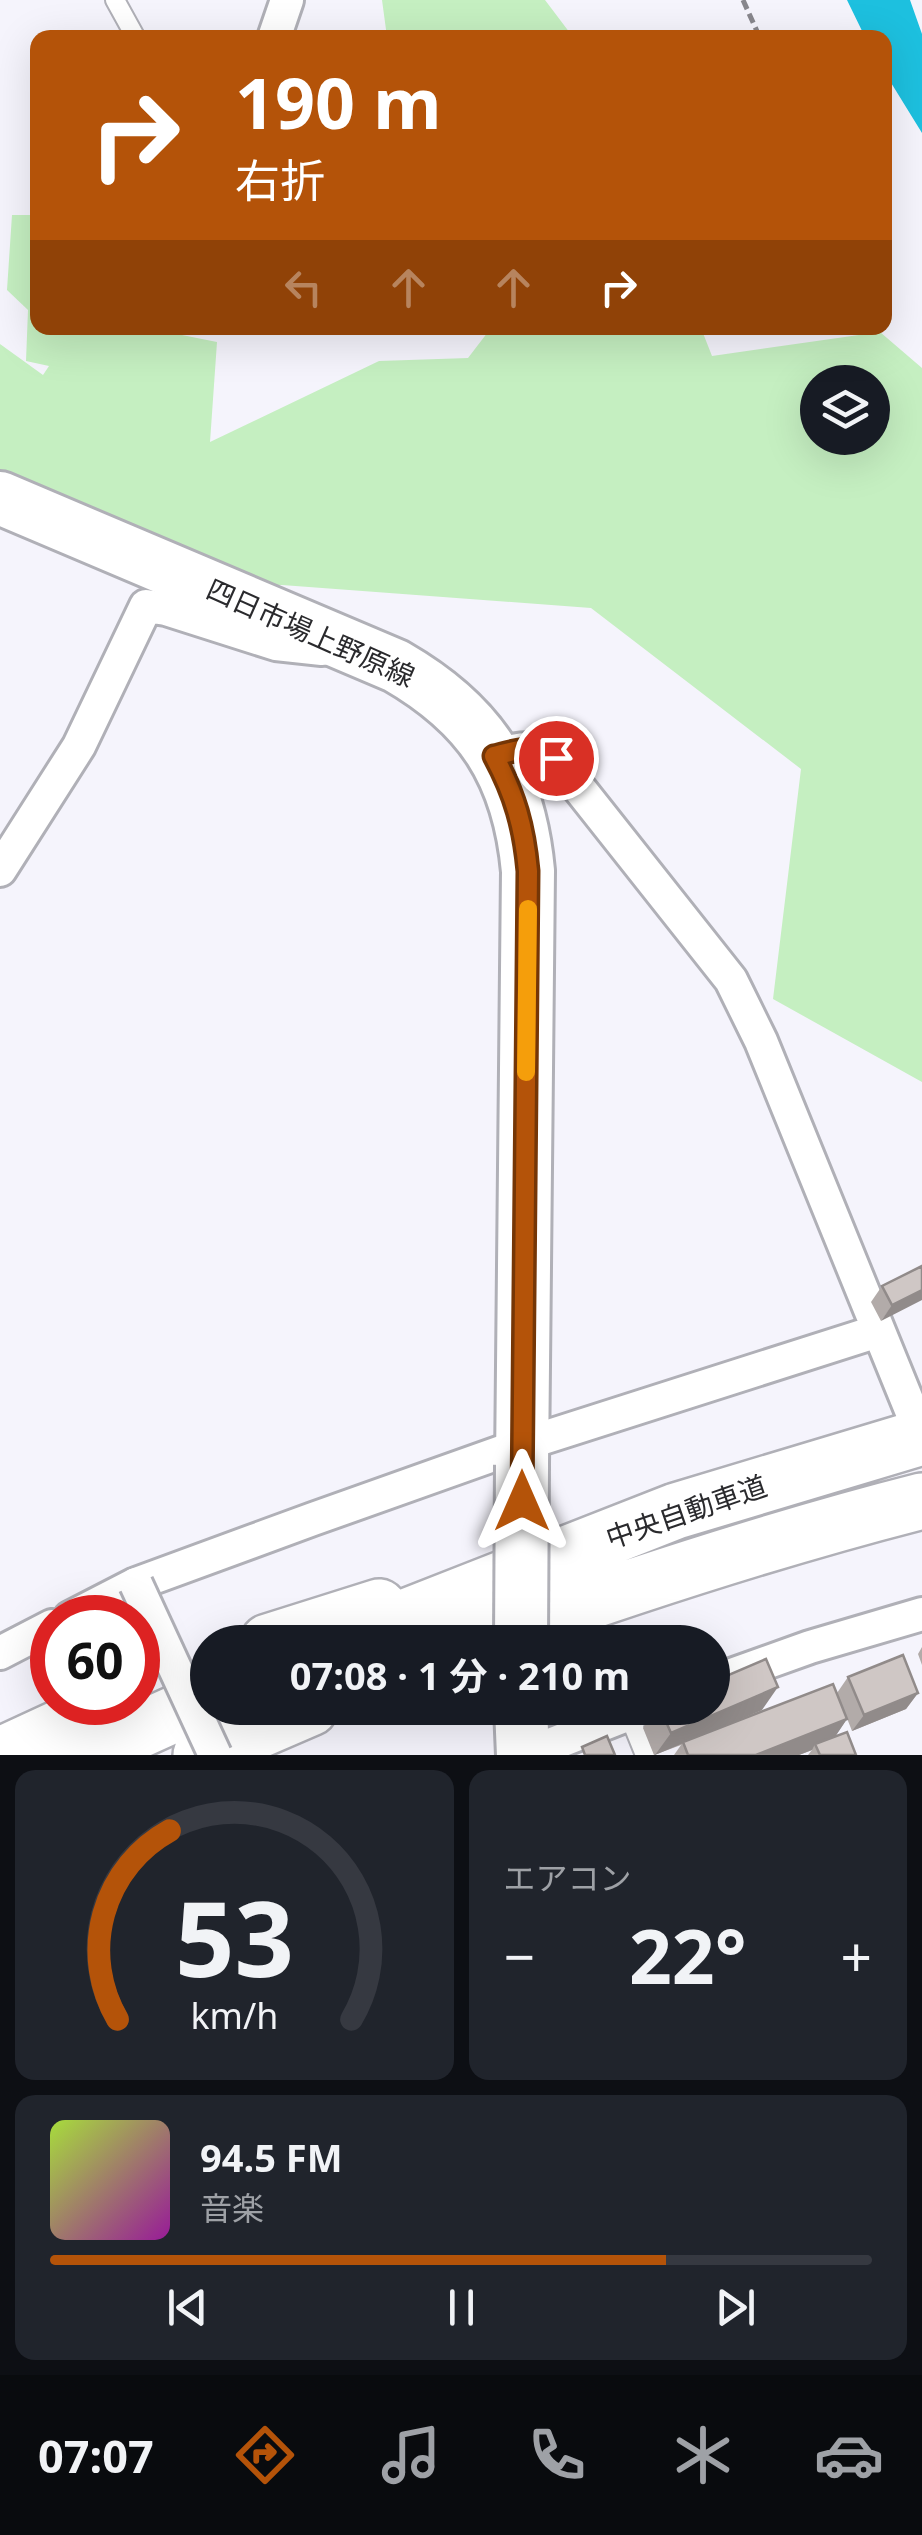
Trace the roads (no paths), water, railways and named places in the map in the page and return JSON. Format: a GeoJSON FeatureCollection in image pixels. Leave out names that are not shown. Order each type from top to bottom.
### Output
{"type":"FeatureCollection","features":[{"type":"Feature","properties":{"kind":"highway","name":"中央自動車道"},"geometry":{"type":"LineString","coordinates":[[385,1625],[676,1510],[922,1437]]}},
{"type":"Feature","properties":{"kind":"highway","name":"中央自動車道"},"geometry":{"type":"LineString","coordinates":[[520,1625],[630,1586],[827,1525],[922,1501]]}},
{"type":"Feature","properties":{"kind":"highway"},"geometry":{"type":"LineString","coordinates":[[321,1625],[676,1510]]}},
{"type":"Feature","properties":{"kind":"highway"},"geometry":{"type":"LineString","coordinates":[[160,1685],[190,1673]]}},
{"type":"Feature","properties":{"kind":"highway"},"geometry":{"type":"LineString","coordinates":[[84,1755],[190,1707]]}},
{"type":"Feature","properties":{"kind":"highway"},"geometry":{"type":"LineString","coordinates":[[1,1755],[66,1725]]}},
{"type":"Feature","properties":{"kind":"highway"},"geometry":{"type":"LineString","coordinates":[[201,1755],[274,1725]]}},
{"type":"Feature","properties":{"kind":"main road","name":"四日市場上野原線"},"geometry":{"type":"LineString","coordinates":[[0,498],[366,654],[430,686],[453,704],[494,756],[514,792],[528,871],[521,1625]]}},
{"type":"Feature","properties":{"kind":"street"},"geometry":{"type":"LineString","coordinates":[[277,30],[287,0]]}},
{"type":"Feature","properties":{"kind":"street"},"geometry":{"type":"LineString","coordinates":[[0,870],[79,746],[146,606],[276,644],[366,654]]}},
{"type":"Feature","properties":{"kind":"street"},"geometry":{"type":"LineString","coordinates":[[494,756],[529,748],[543,749],[556,758],[731,980],[761,1041],[922,1437]]}},
{"type":"Feature","properties":{"kind":"street"},"geometry":{"type":"LineString","coordinates":[[115,1595],[136,1584],[878,1330]]}},
{"type":"Feature","properties":{"kind":"street"},"geometry":{"type":"LineString","coordinates":[[136,1584],[229,1746]]}},
{"type":"Feature","properties":{"kind":"street"},"geometry":{"type":"LineString","coordinates":[[730,1675],[810,1646],[922,1614]]}},
{"type":"Feature","properties":{"kind":"street"},"geometry":{"type":"LineString","coordinates":[[0,1654],[30,1638]]}},
{"type":"Feature","properties":{"kind":"street"},"geometry":{"type":"LineString","coordinates":[[523,1739],[578,1725]]}},
{"type":"Feature","properties":{"kind":"lane"},"geometry":{"type":"LineString","coordinates":[[114,0],[131,30]]}},
{"type":"Feature","properties":{"kind":"lane"},"geometry":{"type":"LineString","coordinates":[[639,1725],[645,1755]]}},
{"type":"Feature","properties":{"kind":"water"},"geometry":{"type":"Polygon","coordinates":[[[847,0],[910,0],[922,34],[922,133],[892,84],[892,30],[862,30],[847,0]]]}}]}
